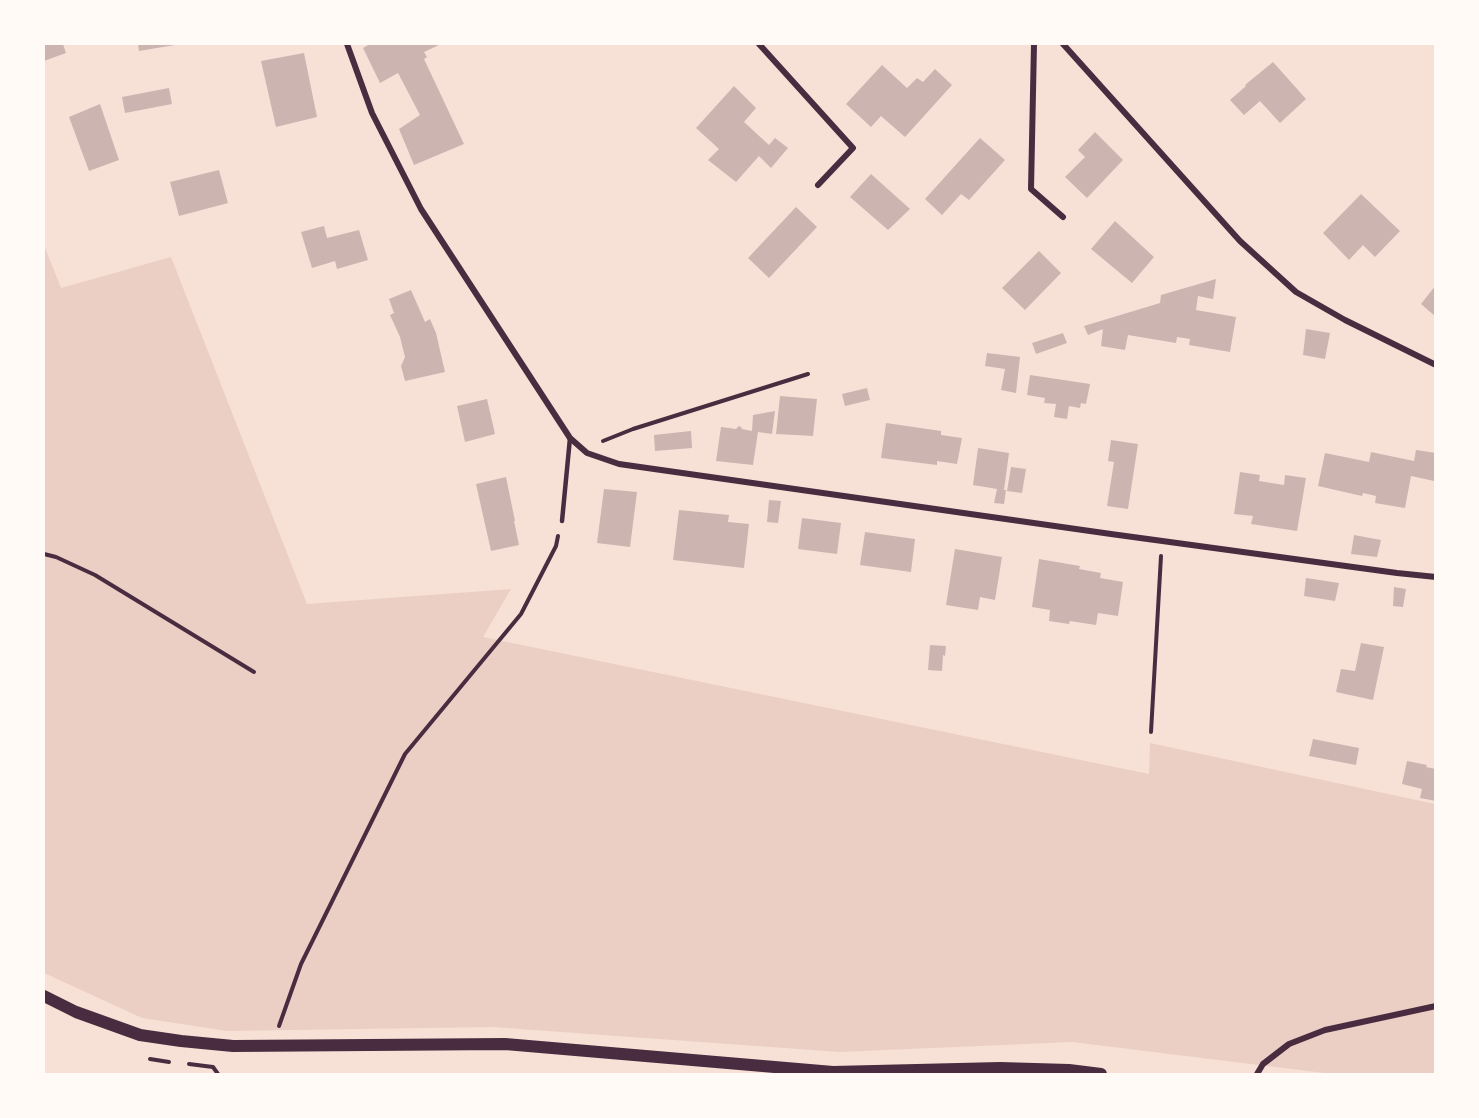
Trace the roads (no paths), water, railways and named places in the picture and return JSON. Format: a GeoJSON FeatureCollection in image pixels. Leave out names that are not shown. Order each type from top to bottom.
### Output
{"type":"FeatureCollection","features":[{"type":"Feature","properties":{"kind":"main road"},"geometry":{"type":"LineString","coordinates":[[44,996],[76,1012],[140,1035],[233,1046],[505,1044],[833,1072],[1000,1068],[1069,1070],[1101,1074]]}},
{"type":"Feature","properties":{"kind":"street"},"geometry":{"type":"LineString","coordinates":[[347,44],[372,113],[421,209],[570,438],[587,453],[619,464],[1161,541],[1436,577]]}},
{"type":"Feature","properties":{"kind":"street"},"geometry":{"type":"LineString","coordinates":[[759,44],[853,148],[818,185]]}},
{"type":"Feature","properties":{"kind":"street"},"geometry":{"type":"LineString","coordinates":[[1034,44],[1031,189],[1063,217]]}},
{"type":"Feature","properties":{"kind":"street"},"geometry":{"type":"LineString","coordinates":[[1063,44],[1240,241],[1296,292],[1345,320],[1436,365]]}},
{"type":"Feature","properties":{"kind":"street"},"geometry":{"type":"LineString","coordinates":[[1257,1074],[1263,1064],[1289,1044],[1325,1030],[1436,1006]]}},
{"type":"Feature","properties":{"kind":"lane"},"geometry":{"type":"LineString","coordinates":[[562,521],[570,438]]}}]}
